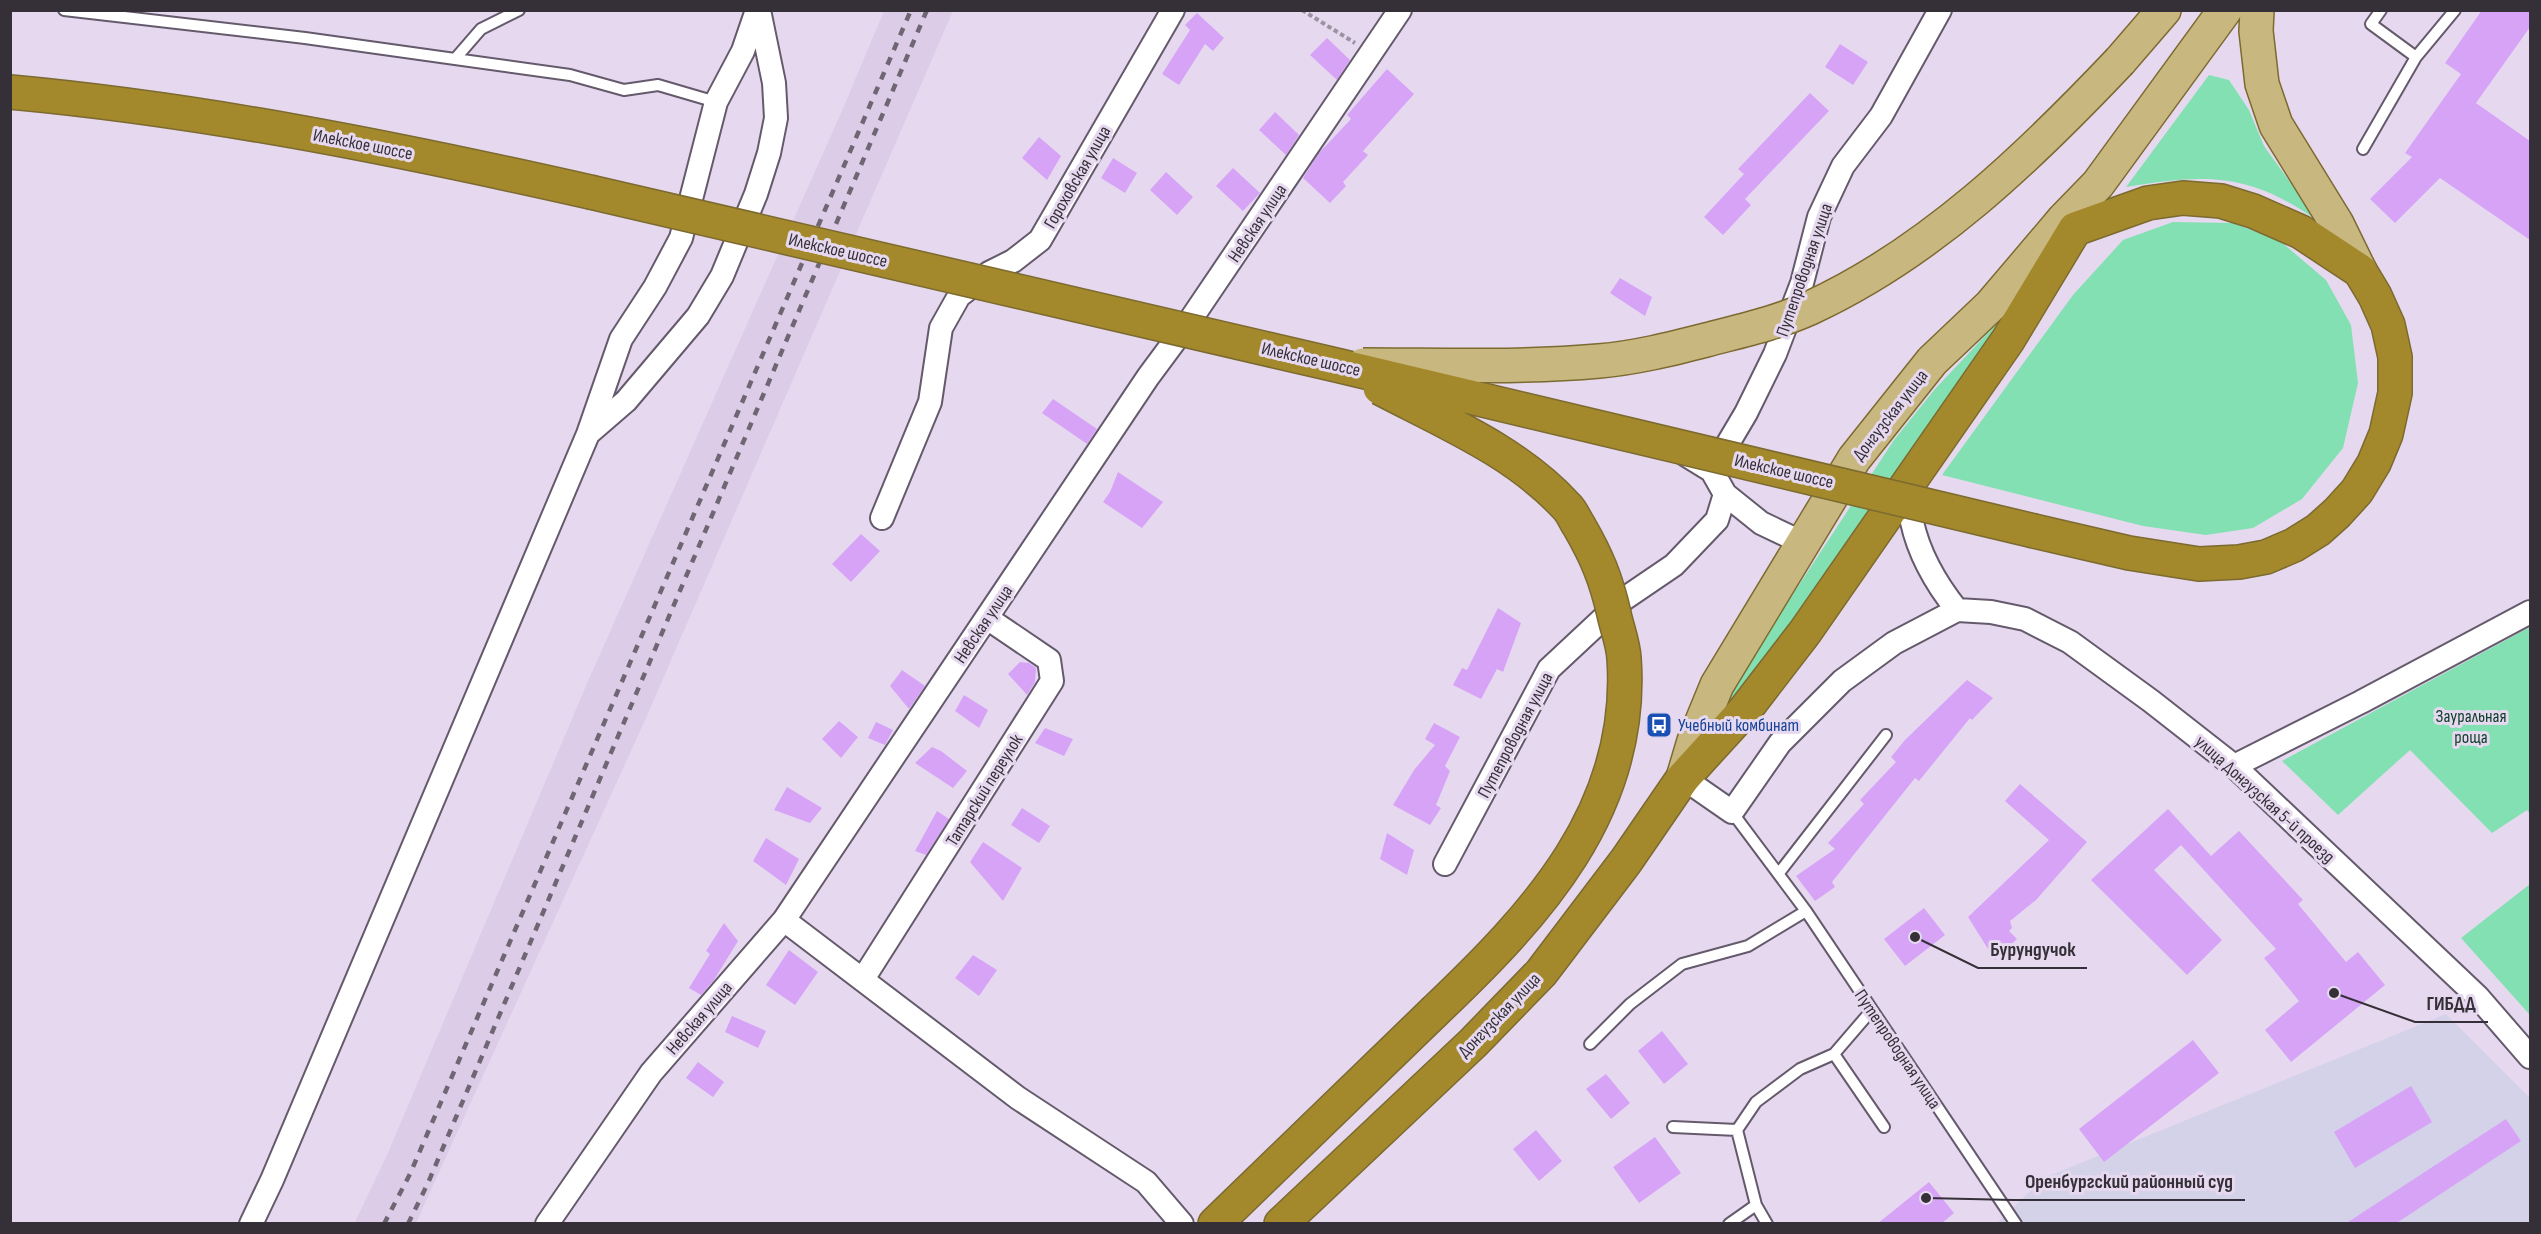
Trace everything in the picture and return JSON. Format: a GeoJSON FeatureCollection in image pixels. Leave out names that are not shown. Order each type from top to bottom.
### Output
{"type":"FeatureCollection","features":[{"type":"Feature","properties":{"kind":"highway","name":"Илекское шоссе"},"geometry":{"type":"LineString","coordinates":[[10,92],[82,99],[292,130],[461,163],[1336,365],[2130,554],[2199,564],[2239,562],[2266,557],[2294,545],[2318,530],[2337,513],[2357,491],[2374,463],[2386,434],[2395,393],[2395,357],[2388,325],[2375,296],[2360,271]]}},
{"type":"Feature","properties":{"kind":"highway"},"geometry":{"type":"LineString","coordinates":[[2075,229],[2148,203],[2183,198],[2221,201],[2301,232],[2360,271]]}},
{"type":"Feature","properties":{"kind":"highway","name":"Донгузская улица"},"geometry":{"type":"LineString","coordinates":[[1285,1222],[1473,1043],[1541,973],[1626,861],[1683,778],[1745,710],[1805,632],[2008,339],[2075,229]]}},
{"type":"Feature","properties":{"kind":"highway"},"geometry":{"type":"LineString","coordinates":[[1215,1224],[1490,958],[1533,911],[1566,866],[1592,819],[1612,767],[1624,710],[1624,656],[1611,600],[1598,558],[1568,508],[1538,481],[1496,449],[1336,365]]}},
{"type":"Feature","properties":{"kind":"main road"},"geometry":{"type":"LineString","coordinates":[[1336,365],[1522,366],[1601,361],[1677,348],[1753,328],[1808,309],[1869,277],[1917,246],[1973,202],[2045,139],[2120,61],[2164,10]]}},
{"type":"Feature","properties":{"kind":"main road","name":"Донгузская улица"},"geometry":{"type":"LineString","coordinates":[[1683,778],[1694,741],[1717,686],[1854,459],[1932,361],[1991,305],[2097,184],[2225,10]]}},
{"type":"Feature","properties":{"kind":"main road"},"geometry":{"type":"LineString","coordinates":[[2257,10],[2256,31],[2262,84],[2276,125],[2337,224],[2360,271]]}},
{"type":"Feature","properties":{"kind":"main road","name":"Донгузская улица"},"geometry":{"type":"LineString","coordinates":[[2075,229],[2097,184]]}},
{"type":"Feature","properties":{"kind":"street"},"geometry":{"type":"LineString","coordinates":[[251,1224],[273,1180],[441,787],[524,583],[588,434],[621,339],[655,287],[681,238],[716,102],[742,51],[758,10]]}},
{"type":"Feature","properties":{"kind":"street"},"geometry":{"type":"LineString","coordinates":[[588,434],[626,401],[699,316],[722,276],[756,194],[769,153],[776,118],[774,83],[758,10]]}},
{"type":"Feature","properties":{"kind":"street","name":"Гороховская улица"},"geometry":{"type":"LineString","coordinates":[[882,518],[930,402],[941,328],[958,296],[988,273],[1013,261],[1040,240],[1173,10]]}},
{"type":"Feature","properties":{"kind":"street","name":"Невская улица"},"geometry":{"type":"LineString","coordinates":[[547,1224],[651,1073],[784,920],[1149,377],[1191,319],[1400,10]]}},
{"type":"Feature","properties":{"kind":"street","name":"Путепроводная улица"},"geometry":{"type":"LineString","coordinates":[[1712,471],[1746,413],[1775,354],[1802,283],[1819,217],[1844,166],[1881,116],[1940,10]]}},
{"type":"Feature","properties":{"kind":"street"},"geometry":{"type":"LineString","coordinates":[[988,273],[1191,319],[1653,435],[1712,471],[1725,494],[1761,523],[1803,543]]}},
{"type":"Feature","properties":{"kind":"street"},"geometry":{"type":"LineString","coordinates":[[1683,778],[1731,812],[1780,743],[1842,681],[1894,643],[1957,610],[1940,589],[1922,550],[1912,521],[1911,481]]}},
{"type":"Feature","properties":{"kind":"street","name":"Путепроводная улица"},"geometry":{"type":"LineString","coordinates":[[1445,864],[1549,669],[1624,599],[1674,565],[1717,520],[1725,494]]}},
{"type":"Feature","properties":{"kind":"street","name":"улица Донгузская 5-й проезд"},"geometry":{"type":"LineString","coordinates":[[1957,610],[1990,612],[2025,619],[2070,642],[2151,701],[2234,766],[2478,997],[2530,1057]]}},
{"type":"Feature","properties":{"kind":"street"},"geometry":{"type":"LineString","coordinates":[[2234,766],[2361,702],[2530,612]]}},
{"type":"Feature","properties":{"kind":"street","name":"Татарский переулок"},"geometry":{"type":"LineString","coordinates":[[863,979],[1052,681],[1049,660],[987,618]]}},
{"type":"Feature","properties":{"kind":"street"},"geometry":{"type":"LineString","coordinates":[[784,920],[1018,1098],[1146,1182],[1182,1224]]}},
{"type":"Feature","properties":{"kind":"lane"},"geometry":{"type":"LineString","coordinates":[[64,10],[305,38],[570,75],[624,90],[658,86],[716,102]]}},
{"type":"Feature","properties":{"kind":"lane"},"geometry":{"type":"LineString","coordinates":[[455,59],[480,29],[519,10]]}},
{"type":"Feature","properties":{"kind":"lane"},"geometry":{"type":"LineString","coordinates":[[2381,10],[2371,24],[2416,57]]}},
{"type":"Feature","properties":{"kind":"lane"},"geometry":{"type":"LineString","coordinates":[[2362,149],[2416,57],[2455,10]]}},
{"type":"Feature","properties":{"kind":"lane"},"geometry":{"type":"LineString","coordinates":[[1779,873],[1886,735]]}},
{"type":"Feature","properties":{"kind":"lane","name":"Путепроводная улица"},"geometry":{"type":"LineString","coordinates":[[1731,812],[1806,911],[2016,1224]]}},
{"type":"Feature","properties":{"kind":"lane"},"geometry":{"type":"LineString","coordinates":[[1590,1044],[1630,1005],[1682,964],[1748,946],[1806,911]]}},
{"type":"Feature","properties":{"kind":"lane"},"geometry":{"type":"LineString","coordinates":[[1767,1224],[1756,1205],[1737,1130],[1756,1102],[1800,1069],[1834,1054],[1871,1011]]}},
{"type":"Feature","properties":{"kind":"lane"},"geometry":{"type":"LineString","coordinates":[[1834,1054],[1884,1127]]}},
{"type":"Feature","properties":{"kind":"lane"},"geometry":{"type":"LineString","coordinates":[[1673,1127],[1737,1130]]}},
{"type":"Feature","properties":{"kind":"lane"},"geometry":{"type":"LineString","coordinates":[[1729,1224],[1756,1205]]}},
{"type":"Feature","properties":{"kind":"path"},"geometry":{"type":"LineString","coordinates":[[1302,10],[1372,54]]}},
{"type":"Feature","properties":{"kind":"shaded area"},"geometry":{"type":"Polygon","coordinates":[[[884,11],[953,11],[646,718],[416,1223],[354,1224],[387,1155],[588,681],[841,113],[884,11]]]}},
{"type":"Feature","properties":{"kind":"shaded area"},"geometry":{"type":"Polygon","coordinates":[[[2446,1014],[2530,1098],[2530,1223],[1996,1224],[2044,1178],[2446,1014]]]}},
{"type":"Feature","properties":{"kind":"green space"},"geometry":{"type":"Polygon","coordinates":[[[2209,75],[2229,80],[2249,110],[2264,146],[2318,221],[2270,193],[2248,185],[2226,181],[2180,180],[2126,187],[2209,75]]]}},
{"type":"Feature","properties":{"kind":"green space"},"geometry":{"type":"Polygon","coordinates":[[[2173,222],[2233,223],[2280,241],[2326,280],[2351,325],[2358,383],[2343,448],[2302,499],[2253,528],[2206,535],[2143,526],[1942,475],[2073,295],[2123,240],[2173,222]]]}},
{"type":"Feature","properties":{"kind":"green space"},"geometry":{"type":"Polygon","coordinates":[[[2017,302],[1712,735],[1736,681],[1894,440],[1935,389],[2017,302]]]}},
{"type":"Feature","properties":{"kind":"green space","name":"Зауральная роща"},"geometry":{"type":"Polygon","coordinates":[[[2530,627],[2530,814],[2527,810],[2492,833],[2410,750],[2338,815],[2282,761],[2530,627]]]}},
{"type":"Feature","properties":{"kind":"green space"},"geometry":{"type":"Polygon","coordinates":[[[2530,884],[2530,1015],[2461,938],[2530,884]]]}},
{"type":"Feature","properties":{"kind":"building"},"geometry":{"type":"Polygon","coordinates":[[[2482,10],[2530,10],[2530,27],[2476,103],[2530,141],[2530,240],[2440,178],[2395,223],[2370,199],[2412,157],[2405,153],[2461,74],[2445,63],[2482,10]]]}},
{"type":"Feature","properties":{"kind":"building"},"geometry":{"type":"Polygon","coordinates":[[[1197,13],[1224,38],[1213,51],[1205,44],[1179,85],[1162,74],[1190,30],[1185,25],[1197,13]]]}},
{"type":"Feature","properties":{"kind":"building"},"geometry":{"type":"Polygon","coordinates":[[[1327,38],[1350,60],[1337,80],[1310,55],[1327,38]]]}},
{"type":"Feature","properties":{"kind":"building"},"geometry":{"type":"Polygon","coordinates":[[[1840,44],[1868,62],[1853,85],[1825,67],[1840,44]]]}},
{"type":"Feature","properties":{"kind":"building"},"geometry":{"type":"Polygon","coordinates":[[[1387,69],[1414,94],[1363,151],[1368,155],[1343,182],[1346,186],[1330,203],[1303,178],[1319,153],[1351,119],[1347,115],[1387,69]]]}},
{"type":"Feature","properties":{"kind":"building"},"geometry":{"type":"Polygon","coordinates":[[[1810,93],[1829,111],[1745,199],[1751,205],[1723,235],[1704,217],[1744,174],[1738,169],[1810,93]]]}},
{"type":"Feature","properties":{"kind":"building"},"geometry":{"type":"Polygon","coordinates":[[[1275,112],[1299,135],[1286,155],[1259,130],[1275,112]]]}},
{"type":"Feature","properties":{"kind":"building"},"geometry":{"type":"Polygon","coordinates":[[[1039,137],[1061,156],[1047,180],[1022,158],[1039,137]]]}},
{"type":"Feature","properties":{"kind":"building"},"geometry":{"type":"Polygon","coordinates":[[[1113,158],[1137,173],[1125,193],[1101,178],[1113,158]]]}},
{"type":"Feature","properties":{"kind":"building"},"geometry":{"type":"Polygon","coordinates":[[[1233,168],[1260,193],[1243,211],[1216,186],[1233,168]]]}},
{"type":"Feature","properties":{"kind":"building"},"geometry":{"type":"Polygon","coordinates":[[[1166,172],[1193,197],[1177,215],[1150,190],[1166,172]]]}},
{"type":"Feature","properties":{"kind":"building"},"geometry":{"type":"Polygon","coordinates":[[[1620,278],[1652,297],[1645,316],[1610,293],[1620,278]]]}},
{"type":"Feature","properties":{"kind":"building"},"geometry":{"type":"Polygon","coordinates":[[[1053,399],[1097,429],[1087,444],[1042,413],[1053,399]]]}},
{"type":"Feature","properties":{"kind":"building"},"geometry":{"type":"Polygon","coordinates":[[[1118,472],[1163,502],[1142,528],[1103,502],[1118,472]]]}},
{"type":"Feature","properties":{"kind":"building"},"geometry":{"type":"Polygon","coordinates":[[[861,534],[880,551],[851,582],[832,564],[861,534]]]}},
{"type":"Feature","properties":{"kind":"building"},"geometry":{"type":"Polygon","coordinates":[[[1498,608],[1521,623],[1503,672],[1497,669],[1481,699],[1453,685],[1462,668],[1467,670],[1498,608]]]}},
{"type":"Feature","properties":{"kind":"building"},"geometry":{"type":"Polygon","coordinates":[[[1020,662],[1029,663],[1036,668],[1035,682],[1027,695],[1008,674],[1020,662]]]}},
{"type":"Feature","properties":{"kind":"building"},"geometry":{"type":"Polygon","coordinates":[[[902,670],[925,686],[909,709],[890,686],[902,670]]]}},
{"type":"Feature","properties":{"kind":"building"},"geometry":{"type":"Polygon","coordinates":[[[1967,680],[1993,698],[1972,720],[1970,718],[1919,781],[1915,778],[1832,882],[1835,887],[1815,901],[1796,876],[1835,849],[1828,843],[1864,804],[1860,800],[1896,762],[1891,757],[1905,740],[1967,680]]]}},
{"type":"Feature","properties":{"kind":"building"},"geometry":{"type":"Polygon","coordinates":[[[964,695],[988,710],[979,728],[955,711],[964,695]]]}},
{"type":"Feature","properties":{"kind":"building"},"geometry":{"type":"Polygon","coordinates":[[[839,721],[858,737],[841,758],[822,739],[839,721]]]}},
{"type":"Feature","properties":{"kind":"building"},"geometry":{"type":"Polygon","coordinates":[[[876,722],[893,730],[885,745],[868,738],[876,722]]]}},
{"type":"Feature","properties":{"kind":"building"},"geometry":{"type":"Polygon","coordinates":[[[1434,723],[1460,737],[1445,766],[1450,771],[1436,805],[1441,808],[1430,825],[1393,805],[1414,770],[1435,745],[1425,739],[1434,723]]]}},
{"type":"Feature","properties":{"kind":"building"},"geometry":{"type":"Polygon","coordinates":[[[1045,728],[1073,739],[1064,756],[1035,743],[1045,728]]]}},
{"type":"Feature","properties":{"kind":"building"},"geometry":{"type":"Polygon","coordinates":[[[932,747],[967,771],[953,788],[915,763],[932,747]]]}},
{"type":"Feature","properties":{"kind":"building"},"geometry":{"type":"Polygon","coordinates":[[[2020,784],[2087,842],[2036,900],[2010,921],[2012,928],[2009,931],[2017,939],[1995,960],[1968,917],[2049,840],[2005,801],[2020,784]]]}},
{"type":"Feature","properties":{"kind":"building"},"geometry":{"type":"Polygon","coordinates":[[[787,787],[822,808],[810,823],[774,810],[787,787]]]}},
{"type":"Feature","properties":{"kind":"building"},"geometry":{"type":"Polygon","coordinates":[[[1022,808],[1050,826],[1039,843],[1011,825],[1022,808]]]}},
{"type":"Feature","properties":{"kind":"building"},"geometry":{"type":"Polygon","coordinates":[[[2168,809],[2211,856],[2239,831],[2303,900],[2298,904],[2346,962],[2358,952],[2385,985],[2291,1062],[2265,1030],[2299,1001],[2264,958],[2276,949],[2181,845],[2154,870],[2222,940],[2187,975],[2091,880],[2168,809]]]}},
{"type":"Feature","properties":{"kind":"building"},"geometry":{"type":"Polygon","coordinates":[[[937,811],[949,819],[926,855],[915,851],[937,811]]]}},
{"type":"Feature","properties":{"kind":"building"},"geometry":{"type":"Polygon","coordinates":[[[1387,833],[1414,850],[1407,875],[1380,859],[1387,833]]]}},
{"type":"Feature","properties":{"kind":"building"},"geometry":{"type":"Polygon","coordinates":[[[766,838],[799,859],[786,885],[753,861],[766,838]]]}},
{"type":"Feature","properties":{"kind":"building"},"geometry":{"type":"Polygon","coordinates":[[[983,842],[1022,868],[1003,901],[970,862],[983,842]]]}},
{"type":"Feature","properties":{"kind":"building"},"geometry":{"type":"Polygon","coordinates":[[[1924,908],[1945,935],[1905,966],[1884,939],[1924,908]]]}},
{"type":"Feature","properties":{"kind":"building"},"geometry":{"type":"Polygon","coordinates":[[[724,923],[738,941],[714,980],[701,995],[689,988],[710,954],[706,951],[724,923]]]}},
{"type":"Feature","properties":{"kind":"building"},"geometry":{"type":"Polygon","coordinates":[[[789,950],[818,972],[795,1005],[766,985],[789,950]]]}},
{"type":"Feature","properties":{"kind":"building"},"geometry":{"type":"Polygon","coordinates":[[[973,955],[997,970],[979,996],[955,978],[973,955]]]}},
{"type":"Feature","properties":{"kind":"building"},"geometry":{"type":"Polygon","coordinates":[[[732,1016],[766,1031],[758,1048],[725,1032],[732,1016]]]}},
{"type":"Feature","properties":{"kind":"building"},"geometry":{"type":"Polygon","coordinates":[[[1662,1031],[1688,1064],[1664,1084],[1638,1051],[1662,1031]]]}},
{"type":"Feature","properties":{"kind":"building"},"geometry":{"type":"Polygon","coordinates":[[[2193,1040],[2219,1073],[2104,1162],[2079,1129],[2193,1040]]]}},
{"type":"Feature","properties":{"kind":"building"},"geometry":{"type":"Polygon","coordinates":[[[698,1062],[724,1082],[713,1097],[686,1078],[698,1062]]]}},
{"type":"Feature","properties":{"kind":"building"},"geometry":{"type":"Polygon","coordinates":[[[1606,1074],[1630,1103],[1611,1119],[1586,1089],[1606,1074]]]}},
{"type":"Feature","properties":{"kind":"building"},"geometry":{"type":"Polygon","coordinates":[[[2411,1086],[2432,1122],[2355,1168],[2334,1132],[2411,1086]]]}},
{"type":"Feature","properties":{"kind":"building"},"geometry":{"type":"Polygon","coordinates":[[[2506,1119],[2521,1141],[2395,1224],[2345,1224],[2506,1119]]]}},
{"type":"Feature","properties":{"kind":"building"},"geometry":{"type":"Polygon","coordinates":[[[1536,1130],[1562,1161],[1539,1181],[1513,1149],[1536,1130]]]}},
{"type":"Feature","properties":{"kind":"building"},"geometry":{"type":"Polygon","coordinates":[[[1655,1137],[1681,1173],[1639,1203],[1613,1167],[1655,1137]]]}},
{"type":"Feature","properties":{"kind":"building"},"geometry":{"type":"Polygon","coordinates":[[[1929,1182],[1954,1213],[1941,1224],[1877,1224],[1929,1182]]]}},
{"type":"Feature","properties":{"kind":"railway"},"geometry":{"type":"LineString","coordinates":[[384,1224],[410,1174],[911,10]]}},
{"type":"Feature","properties":{"kind":"railway"},"geometry":{"type":"LineString","coordinates":[[408,1224],[428,1183],[927,10]]}},
{"type":"Feature","properties":{"kind":"place","name":"Учебный комбинат"},"geometry":{"type":"Point","coordinates":[1659,725]}},
{"type":"Feature","properties":{"kind":"place","name":"Бурундучок"},"geometry":{"type":"Point","coordinates":[1915,937]}},
{"type":"Feature","properties":{"kind":"place","name":"ГИБДД"},"geometry":{"type":"Point","coordinates":[2334,993]}},
{"type":"Feature","properties":{"kind":"place","name":"Оренбургский районный суд"},"geometry":{"type":"Point","coordinates":[1926,1198]}}]}
